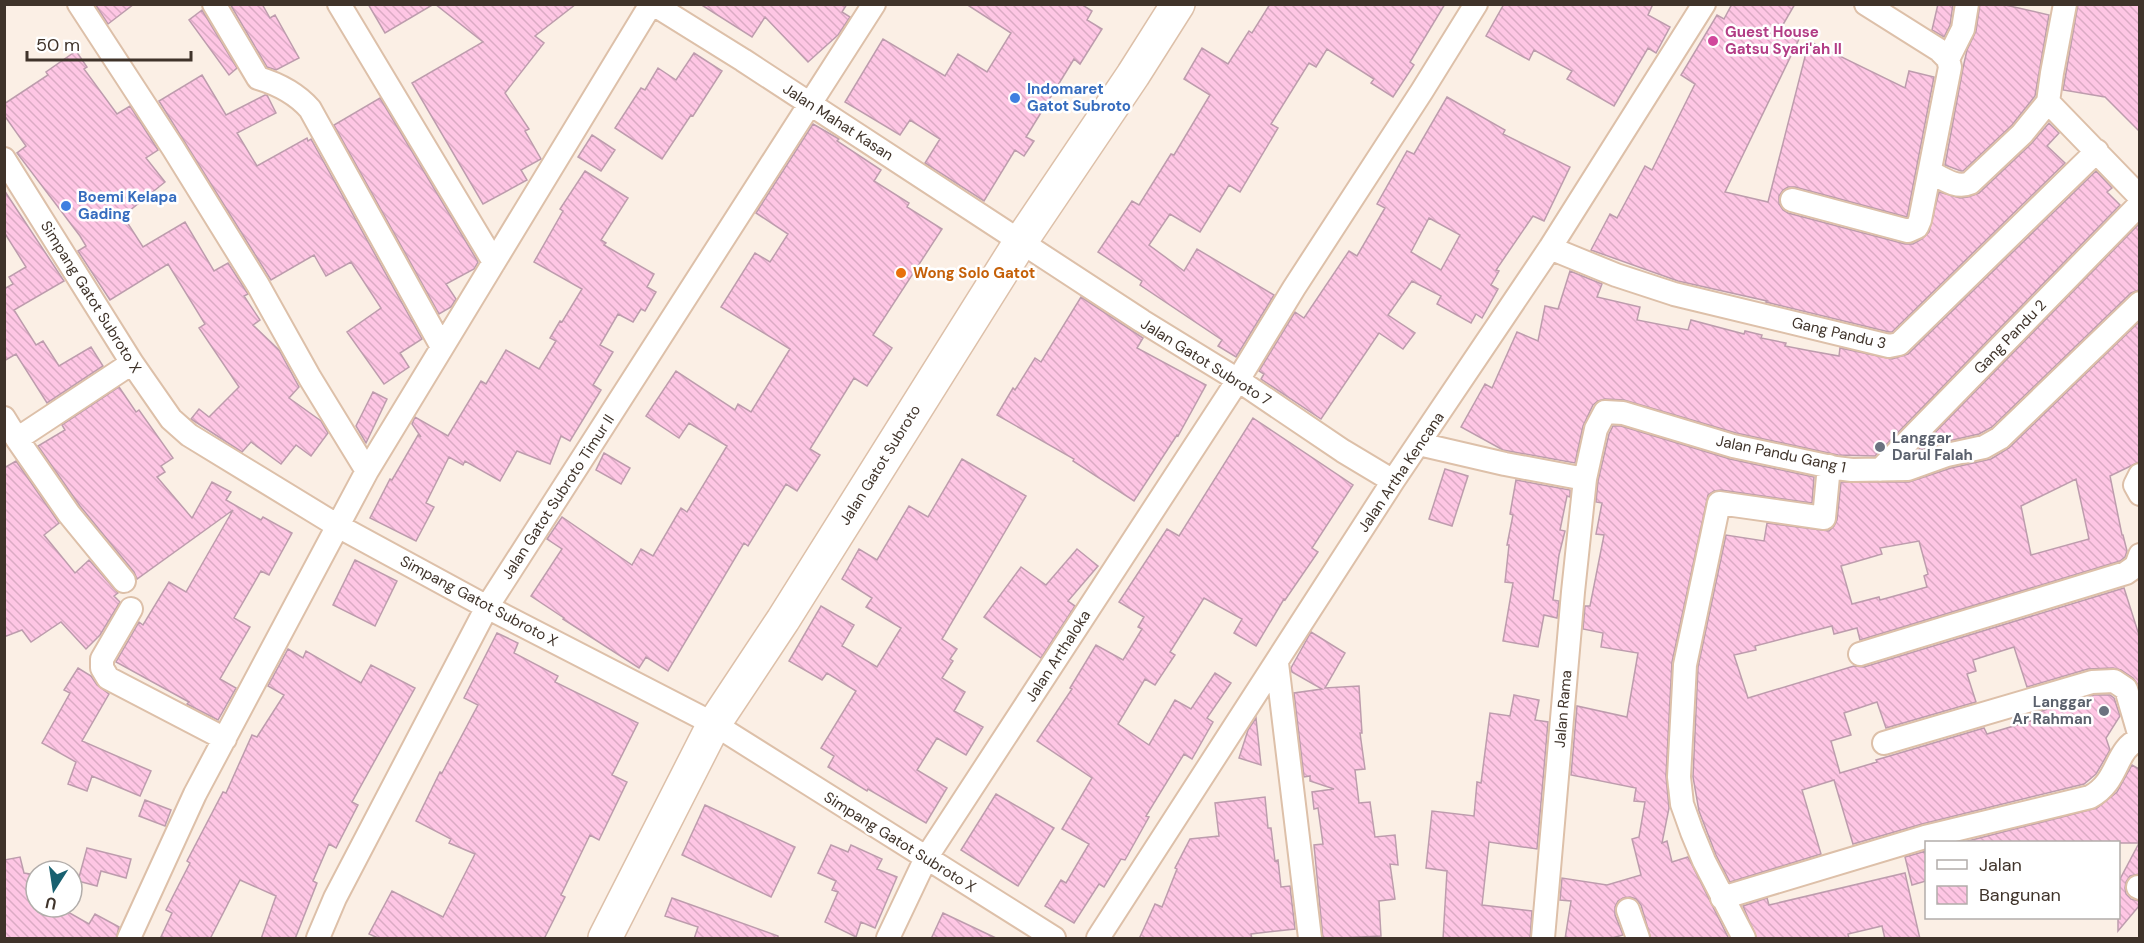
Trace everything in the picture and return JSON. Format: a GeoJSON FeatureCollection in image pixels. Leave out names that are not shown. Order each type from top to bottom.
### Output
{"type":"FeatureCollection","features":[{"type":"Feature","properties":{"kind":"main road","name":"Jalan Gatot Subroto"},"geometry":{"type":"LineString","coordinates":[[605,939],[627,891],[714,724],[783,620],[1021,241],[1178,4]]}},
{"type":"Feature","properties":{"kind":"street"},"geometry":{"type":"LineString","coordinates":[[79,4],[173,148],[258,285],[310,378],[367,471]]}},
{"type":"Feature","properties":{"kind":"street"},"geometry":{"type":"LineString","coordinates":[[214,4],[258,78],[274,83],[301,98],[310,110],[441,347]]}},
{"type":"Feature","properties":{"kind":"street"},"geometry":{"type":"LineString","coordinates":[[339,4],[494,262]]}},
{"type":"Feature","properties":{"kind":"street"},"geometry":{"type":"LineString","coordinates":[[129,939],[195,794],[367,471],[652,4]]}},
{"type":"Feature","properties":{"kind":"street","name":"Jalan Mahat Kasan"},"geometry":{"type":"LineString","coordinates":[[652,4],[1021,241]]}},
{"type":"Feature","properties":{"kind":"street","name":"Jalan Gatot Subroto Timur II"},"geometry":{"type":"LineString","coordinates":[[318,939],[335,898],[487,607],[874,4]]}},
{"type":"Feature","properties":{"kind":"street","name":"Jalan Arthaloka"},"geometry":{"type":"LineString","coordinates":[[888,939],[926,858],[1238,380],[1294,288],[1476,4]]}},
{"type":"Feature","properties":{"kind":"street","name":"Jalan Artha Kencana"},"geometry":{"type":"LineString","coordinates":[[1098,939],[1393,481],[1550,248],[1704,4]]}},
{"type":"Feature","properties":{"kind":"street"},"geometry":{"type":"LineString","coordinates":[[1866,4],[1929,43],[1949,63]]}},
{"type":"Feature","properties":{"kind":"street"},"geometry":{"type":"LineString","coordinates":[[1792,200],[1908,231],[1913,230],[1920,220],[1949,63],[1963,29],[1967,4]]}},
{"type":"Feature","properties":{"kind":"street"},"geometry":{"type":"LineString","coordinates":[[1930,172],[1961,186],[1970,183],[2022,134],[2048,102],[2065,4]]}},
{"type":"Feature","properties":{"kind":"street"},"geometry":{"type":"LineString","coordinates":[[2048,102],[2139,197]]}},
{"type":"Feature","properties":{"kind":"street","name":"Gang Pandu 3"},"geometry":{"type":"LineString","coordinates":[[1550,248],[1674,294],[1889,346],[1899,344],[2097,151]]}},
{"type":"Feature","properties":{"kind":"street","name":"Simpang Gatot Subroto X"},"geometry":{"type":"LineString","coordinates":[[4,159],[132,363],[171,419],[189,435],[338,526],[487,607],[714,724],[1054,939]]}},
{"type":"Feature","properties":{"kind":"street","name":"Gang Pandu 2"},"geometry":{"type":"LineString","coordinates":[[1880,470],[2139,204]]}},
{"type":"Feature","properties":{"kind":"street","name":"Jalan Gatot Subroto 7"},"geometry":{"type":"LineString","coordinates":[[1021,241],[1142,321],[1238,380],[1343,451],[1393,481]]}},
{"type":"Feature","properties":{"kind":"street","name":"Jalan Pandu Gang 1"},"geometry":{"type":"LineString","coordinates":[[1585,479],[1596,429],[1605,412],[1611,411],[1733,446],[1852,470],[1908,470],[1947,455],[1991,444],[2000,438],[2139,303]]}},
{"type":"Feature","properties":{"kind":"street"},"geometry":{"type":"LineString","coordinates":[[17,439],[132,363]]}},
{"type":"Feature","properties":{"kind":"street"},"geometry":{"type":"LineString","coordinates":[[4,418],[69,514],[124,580]]}},
{"type":"Feature","properties":{"kind":"street"},"geometry":{"type":"LineString","coordinates":[[1419,444],[1504,464],[1585,479]]}},
{"type":"Feature","properties":{"kind":"street"},"geometry":{"type":"LineString","coordinates":[[1744,939],[1692,832],[1682,804],[1679,777],[1685,665],[1719,503],[1824,518],[1829,466]]}},
{"type":"Feature","properties":{"kind":"street"},"geometry":{"type":"LineString","coordinates":[[2139,475],[2135,485],[2139,494]]}},
{"type":"Feature","properties":{"kind":"street","name":"Jalan Rama"},"geometry":{"type":"LineString","coordinates":[[1543,939],[1585,479]]}},
{"type":"Feature","properties":{"kind":"street"},"geometry":{"type":"LineString","coordinates":[[1860,654],[2126,573],[2136,566],[2139,555]]}},
{"type":"Feature","properties":{"kind":"street"},"geometry":{"type":"LineString","coordinates":[[131,609],[102,659],[102,668],[108,678],[225,739]]}},
{"type":"Feature","properties":{"kind":"street"},"geometry":{"type":"LineString","coordinates":[[1277,663],[1310,939]]}},
{"type":"Feature","properties":{"kind":"street"},"geometry":{"type":"LineString","coordinates":[[1722,897],[1925,837],[2090,796],[2099,792],[2110,780],[2126,748],[2139,738],[2126,689],[2114,681],[2092,682],[1884,744]]}},
{"type":"Feature","properties":{"kind":"street"},"geometry":{"type":"LineString","coordinates":[[1628,910],[1638,939]]}},
{"type":"Feature","properties":{"kind":"building"},"geometry":{"type":"Polygon","coordinates":[[[95,4],[134,4],[108,24],[95,4]]]}},
{"type":"Feature","properties":{"kind":"building"},"geometry":{"type":"Polygon","coordinates":[[[230,4],[262,4],[270,18],[275,15],[299,58],[276,70],[267,67],[230,4]]]}},
{"type":"Feature","properties":{"kind":"building"},"geometry":{"type":"Polygon","coordinates":[[[368,4],[434,4],[385,33],[368,4]]]}},
{"type":"Feature","properties":{"kind":"building"},"geometry":{"type":"Polygon","coordinates":[[[435,4],[576,4],[535,36],[544,43],[505,93],[529,129],[525,131],[541,159],[521,170],[527,180],[483,204],[412,83],[483,42],[435,4]]]}},
{"type":"Feature","properties":{"kind":"building"},"geometry":{"type":"Polygon","coordinates":[[[700,4],[847,4],[842,12],[850,17],[838,35],[808,62],[765,17],[752,37],[700,4]]]}},
{"type":"Feature","properties":{"kind":"building"},"geometry":{"type":"Polygon","coordinates":[[[966,4],[1081,4],[1092,11],[1087,20],[1102,29],[1080,64],[1074,59],[1026,137],[1034,141],[1024,156],[1015,150],[984,201],[925,163],[940,139],[910,120],[900,135],[845,102],[883,39],[945,76],[958,54],[987,72],[1011,33],[966,4]]]}},
{"type":"Feature","properties":{"kind":"building"},"geometry":{"type":"Polygon","coordinates":[[[1270,4],[1445,4],[1410,62],[1414,65],[1393,97],[1371,83],[1374,79],[1327,49],[1316,67],[1309,63],[1271,124],[1278,128],[1240,192],[1229,185],[1200,232],[1170,214],[1149,245],[1184,271],[1197,249],[1274,295],[1236,357],[1218,346],[1222,340],[1140,285],[1142,281],[1098,252],[1132,201],[1139,205],[1171,154],[1174,155],[1210,95],[1184,79],[1202,48],[1228,64],[1249,31],[1252,33],[1270,4]]]}},
{"type":"Feature","properties":{"kind":"building"},"geometry":{"type":"Polygon","coordinates":[[[1504,4],[1653,4],[1648,15],[1670,27],[1656,53],[1648,48],[1614,106],[1567,79],[1572,71],[1534,50],[1529,60],[1486,36],[1504,4]]]}},
{"type":"Feature","properties":{"kind":"building"},"geometry":{"type":"Polygon","coordinates":[[[1732,4],[1795,4],[1781,28],[1800,37],[1725,192],[1768,202],[1809,41],[1905,88],[1909,71],[1934,77],[1907,217],[1795,187],[1788,187],[1779,196],[1779,204],[1788,213],[1905,244],[1913,244],[1929,232],[1939,192],[1960,198],[1979,193],[2031,144],[2049,123],[2059,133],[2047,146],[2065,163],[1892,332],[1678,281],[1591,250],[1610,214],[1617,218],[1645,166],[1652,170],[1695,84],[1681,75],[1717,15],[1724,19],[1732,4]]]}},
{"type":"Feature","properties":{"kind":"building"},"geometry":{"type":"Polygon","coordinates":[[[1938,4],[1953,4],[1950,25],[1944,37],[1932,30],[1938,4]]]}},
{"type":"Feature","properties":{"kind":"building"},"geometry":{"type":"Polygon","coordinates":[[[1980,4],[2001,4],[2049,15],[2035,96],[2012,125],[1961,171],[1945,165],[1963,68],[1967,50],[1976,31],[1980,4]]]}},
{"type":"Feature","properties":{"kind":"building"},"geometry":{"type":"Polygon","coordinates":[[[2078,4],[2139,4],[2139,131],[2105,97],[2063,90],[2078,4]]]}},
{"type":"Feature","properties":{"kind":"building"},"geometry":{"type":"Polygon","coordinates":[[[202,10],[237,68],[229,75],[189,20],[202,10]]]}},
{"type":"Feature","properties":{"kind":"building"},"geometry":{"type":"Polygon","coordinates":[[[76,51],[87,67],[84,69],[117,114],[130,106],[158,150],[146,158],[165,182],[123,216],[143,247],[185,222],[214,271],[228,263],[248,294],[244,296],[260,320],[253,325],[279,350],[299,387],[289,398],[321,421],[328,433],[311,456],[296,445],[281,464],[251,442],[242,452],[191,419],[199,409],[209,417],[239,387],[199,328],[205,324],[168,264],[110,300],[78,251],[86,246],[80,236],[17,153],[26,146],[4,115],[4,104],[48,75],[46,72],[76,51]]]}},
{"type":"Feature","properties":{"kind":"building"},"geometry":{"type":"Polygon","coordinates":[[[694,53],[722,71],[662,159],[615,128],[641,88],[645,90],[658,68],[676,80],[694,53]]]}},
{"type":"Feature","properties":{"kind":"building"},"geometry":{"type":"Polygon","coordinates":[[[202,75],[226,115],[267,95],[276,113],[237,133],[257,166],[307,138],[308,141],[311,139],[422,339],[400,353],[409,367],[384,384],[347,332],[381,308],[351,262],[326,276],[314,255],[271,280],[159,101],[202,75]]]}},
{"type":"Feature","properties":{"kind":"building"},"geometry":{"type":"Polygon","coordinates":[[[1447,97],[1505,130],[1503,134],[1570,167],[1544,221],[1533,216],[1496,270],[1499,271],[1491,285],[1498,289],[1482,318],[1476,314],[1471,323],[1437,304],[1441,296],[1412,281],[1388,315],[1415,333],[1403,349],[1379,333],[1321,419],[1261,379],[1264,374],[1259,371],[1295,312],[1304,318],[1349,251],[1357,256],[1385,208],[1377,204],[1407,151],[1414,154],[1447,97]],[[1429,218],[1411,252],[1441,270],[1460,235],[1429,218]]]}},
{"type":"Feature","properties":{"kind":"building"},"geometry":{"type":"Polygon","coordinates":[[[380,98],[478,262],[474,269],[446,284],[456,299],[451,307],[439,314],[334,125],[380,98]]]}},
{"type":"Feature","properties":{"kind":"building"},"geometry":{"type":"Polygon","coordinates":[[[813,124],[839,139],[837,141],[881,170],[874,181],[909,203],[907,207],[942,229],[873,335],[892,348],[867,386],[854,378],[810,449],[820,455],[797,491],[786,484],[748,546],[744,543],[668,671],[646,657],[639,668],[531,596],[562,549],[547,539],[562,517],[632,565],[641,549],[653,556],[681,508],[687,512],[727,446],[689,423],[679,438],[646,416],[676,371],[735,410],[738,404],[751,412],[790,349],[721,307],[755,253],[770,262],[788,234],[756,213],[813,124]]]}},
{"type":"Feature","properties":{"kind":"building"},"geometry":{"type":"Polygon","coordinates":[[[592,135],[615,150],[601,171],[578,157],[592,135]]]}},
{"type":"Feature","properties":{"kind":"building"},"geometry":{"type":"Polygon","coordinates":[[[585,171],[628,198],[601,240],[606,243],[604,245],[654,274],[647,287],[656,292],[645,311],[641,309],[633,322],[618,314],[600,345],[613,352],[593,385],[601,390],[570,441],[561,436],[550,464],[517,451],[500,481],[465,461],[463,465],[449,457],[426,503],[434,507],[416,541],[370,518],[390,479],[392,480],[418,435],[421,437],[412,424],[415,417],[448,436],[481,381],[486,384],[506,350],[539,369],[556,341],[550,338],[582,289],[534,262],[563,211],[560,209],[585,171]]]}},
{"type":"Feature","properties":{"kind":"building"},"geometry":{"type":"Polygon","coordinates":[[[2096,171],[2112,188],[2107,192],[2120,205],[1875,456],[1838,455],[1736,433],[1624,400],[1605,399],[1593,405],[1583,426],[1575,463],[1503,450],[1461,427],[1485,384],[1492,388],[1517,332],[1538,341],[1545,306],[1558,309],[1570,271],[1602,284],[1597,297],[1640,307],[1637,320],[1688,330],[1691,320],[1744,334],[1745,331],[1762,335],[1761,338],[1786,343],[1785,346],[1839,356],[1840,348],[1892,359],[1908,354],[2096,171]]]}},
{"type":"Feature","properties":{"kind":"building"},"geometry":{"type":"Polygon","coordinates":[[[4,190],[64,281],[14,310],[36,345],[43,341],[59,366],[91,347],[103,366],[47,403],[16,354],[4,361],[4,289],[13,284],[9,277],[26,267],[4,232],[4,190]]]}},
{"type":"Feature","properties":{"kind":"building"},"geometry":{"type":"Polygon","coordinates":[[[2139,224],[2139,290],[2131,293],[1992,427],[1979,434],[1917,451],[2139,224]]]}},
{"type":"Feature","properties":{"kind":"building"},"geometry":{"type":"Polygon","coordinates":[[[1081,297],[1143,338],[1137,348],[1206,385],[1178,436],[1134,501],[1073,461],[1074,459],[997,415],[1035,358],[1041,362],[1081,297]]]}},
{"type":"Feature","properties":{"kind":"building"},"geometry":{"type":"Polygon","coordinates":[[[2139,322],[2139,462],[2110,476],[2127,551],[2125,557],[2120,561],[1860,640],[1857,628],[1834,634],[1832,626],[1755,646],[1756,650],[1734,655],[1748,698],[1854,666],[1864,667],[2124,588],[2139,635],[2139,686],[2133,678],[2113,668],[2088,669],[2027,687],[2014,647],[1973,660],[1976,671],[1967,674],[1976,702],[1886,728],[1877,702],[1844,713],[1851,735],[1831,741],[1840,773],[1984,728],[1987,734],[2037,719],[2035,713],[2094,695],[2110,695],[2114,698],[2120,716],[2106,738],[2110,750],[2096,774],[2084,784],[1922,824],[1853,844],[1834,780],[1802,790],[1821,854],[1730,882],[1716,855],[1699,811],[1693,777],[1698,667],[1726,535],[1764,541],[1767,523],[1829,531],[1837,520],[1841,482],[1909,482],[1951,468],[1991,459],[2009,448],[2139,322]],[[2076,479],[2021,506],[2031,555],[2089,539],[2076,479]],[[1919,541],[1880,548],[1882,554],[1841,566],[1852,604],[1879,597],[1880,600],[1927,587],[1924,576],[1928,574],[1919,541]]]}},
{"type":"Feature","properties":{"kind":"building"},"geometry":{"type":"Polygon","coordinates":[[[119,387],[136,412],[139,410],[173,458],[161,466],[165,472],[157,477],[192,518],[212,482],[231,492],[226,500],[261,520],[263,517],[292,533],[269,575],[261,571],[234,618],[250,627],[220,679],[236,688],[218,720],[116,662],[139,622],[143,625],[169,582],[186,592],[233,510],[137,579],[134,572],[80,506],[38,446],[65,430],[62,425],[119,387]]]}},
{"type":"Feature","properties":{"kind":"building"},"geometry":{"type":"Polygon","coordinates":[[[373,392],[387,399],[366,443],[356,426],[373,392]]]}},
{"type":"Feature","properties":{"kind":"building"},"geometry":{"type":"Polygon","coordinates":[[[1253,418],[1353,485],[1312,548],[1318,552],[1284,599],[1256,646],[1234,633],[1242,619],[1204,598],[1170,652],[1175,655],[1155,685],[1145,679],[1118,724],[1149,745],[1175,700],[1191,709],[1215,673],[1231,683],[1207,718],[1213,722],[1192,759],[1184,754],[1146,816],[1149,817],[1125,860],[1121,859],[1104,887],[1099,884],[1074,923],[1045,906],[1061,880],[1066,883],[1089,844],[1062,829],[1092,778],[1037,741],[1072,689],[1070,688],[1096,645],[1123,660],[1142,629],[1138,627],[1144,617],[1119,602],[1167,529],[1179,536],[1253,418]]]}},
{"type":"Feature","properties":{"kind":"building"},"geometry":{"type":"Polygon","coordinates":[[[1613,426],[1621,426],[1730,459],[1814,477],[1812,503],[1721,490],[1708,495],[1672,662],[1666,776],[1669,808],[1662,843],[1667,841],[1672,862],[1688,857],[1729,939],[1651,939],[1641,905],[1636,899],[1630,897],[1618,901],[1615,907],[1615,915],[1623,935],[1608,939],[1565,939],[1571,901],[1560,900],[1562,878],[1607,885],[1641,875],[1632,839],[1639,837],[1645,802],[1634,801],[1636,788],[1571,775],[1577,706],[1627,717],[1638,653],[1601,647],[1603,633],[1583,629],[1585,606],[1590,606],[1604,535],[1596,534],[1602,503],[1596,502],[1598,481],[1613,426]]]}},
{"type":"Feature","properties":{"kind":"building"},"geometry":{"type":"Polygon","coordinates":[[[604,453],[630,468],[621,484],[596,470],[604,453]]]}},
{"type":"Feature","properties":{"kind":"building"},"geometry":{"type":"Polygon","coordinates":[[[962,459],[1026,496],[942,639],[957,649],[950,659],[953,661],[942,678],[965,692],[954,711],[983,727],[966,755],[937,738],[917,770],[947,788],[926,823],[828,767],[834,756],[821,748],[856,691],[827,673],[822,680],[789,661],[821,606],[854,625],[842,646],[877,667],[901,628],[866,607],[872,598],[842,579],[859,549],[877,560],[909,506],[928,517],[962,459]]]}},
{"type":"Feature","properties":{"kind":"building"},"geometry":{"type":"Polygon","coordinates":[[[16,461],[59,523],[44,535],[75,573],[89,560],[118,593],[114,596],[120,602],[100,635],[86,649],[61,622],[31,642],[22,630],[4,637],[4,468],[16,461]]]}},
{"type":"Feature","properties":{"kind":"building"},"geometry":{"type":"Polygon","coordinates":[[[1445,469],[1468,476],[1452,526],[1429,519],[1445,469]]]}},
{"type":"Feature","properties":{"kind":"building"},"geometry":{"type":"Polygon","coordinates":[[[1516,480],[1570,490],[1560,530],[1565,531],[1553,600],[1559,601],[1557,618],[1544,615],[1538,647],[1503,641],[1513,583],[1505,582],[1509,545],[1507,545],[1513,515],[1510,514],[1516,480]]]}},
{"type":"Feature","properties":{"kind":"building"},"geometry":{"type":"Polygon","coordinates":[[[1077,549],[1098,566],[1068,601],[1075,606],[1041,658],[984,617],[1021,567],[1046,585],[1077,549]]]}},
{"type":"Feature","properties":{"kind":"building"},"geometry":{"type":"Polygon","coordinates":[[[355,560],[397,581],[375,626],[333,605],[355,560]]]}},
{"type":"Feature","properties":{"kind":"building"},"geometry":{"type":"Polygon","coordinates":[[[1311,632],[1345,653],[1325,688],[1359,686],[1362,733],[1360,733],[1365,769],[1355,770],[1359,803],[1370,802],[1375,837],[1395,835],[1398,865],[1390,864],[1395,899],[1379,901],[1381,936],[1323,939],[1314,845],[1323,844],[1318,808],[1314,809],[1312,792],[1334,789],[1310,781],[1310,776],[1304,777],[1294,693],[1322,689],[1292,672],[1291,668],[1311,632]]]}},
{"type":"Feature","properties":{"kind":"building"},"geometry":{"type":"Polygon","coordinates":[[[497,633],[518,643],[514,653],[558,676],[555,682],[638,723],[612,775],[627,782],[599,840],[590,835],[561,895],[565,897],[544,939],[380,939],[369,934],[392,891],[443,917],[475,854],[449,843],[451,839],[416,821],[440,772],[442,773],[478,705],[464,698],[497,633]]]}},
{"type":"Feature","properties":{"kind":"building"},"geometry":{"type":"Polygon","coordinates":[[[288,649],[303,658],[306,651],[361,683],[371,665],[415,688],[352,802],[358,805],[336,848],[329,844],[313,881],[317,883],[295,939],[261,939],[276,896],[240,880],[210,939],[160,939],[172,913],[166,910],[190,863],[187,861],[223,792],[226,793],[252,735],[257,737],[284,695],[268,686],[288,649]]]}},
{"type":"Feature","properties":{"kind":"building"},"geometry":{"type":"Polygon","coordinates":[[[78,668],[91,676],[97,685],[109,694],[82,741],[151,771],[140,796],[92,776],[87,791],[68,784],[76,762],[42,743],[70,693],[64,690],[78,668]]]}},
{"type":"Feature","properties":{"kind":"building"},"geometry":{"type":"Polygon","coordinates":[[[1514,695],[1539,700],[1535,720],[1548,722],[1537,849],[1489,842],[1482,905],[1532,911],[1530,939],[1443,939],[1447,871],[1426,868],[1432,811],[1474,816],[1477,782],[1481,783],[1490,713],[1510,716],[1514,695]]]}},
{"type":"Feature","properties":{"kind":"building"},"geometry":{"type":"Polygon","coordinates":[[[1256,718],[1261,765],[1239,758],[1248,730],[1256,718]]]}},
{"type":"Feature","properties":{"kind":"building"},"geometry":{"type":"Polygon","coordinates":[[[2132,765],[2139,769],[2139,843],[1968,841],[2097,808],[2117,792],[2132,765]]]}},
{"type":"Feature","properties":{"kind":"building"},"geometry":{"type":"Polygon","coordinates":[[[996,794],[1054,828],[1018,886],[961,850],[996,794]]]}},
{"type":"Feature","properties":{"kind":"building"},"geometry":{"type":"Polygon","coordinates":[[[1265,797],[1268,828],[1271,828],[1281,887],[1290,886],[1295,929],[1251,934],[1252,939],[1139,939],[1155,904],[1162,907],[1177,869],[1175,868],[1190,839],[1219,836],[1215,803],[1265,797]]]}},
{"type":"Feature","properties":{"kind":"building"},"geometry":{"type":"Polygon","coordinates":[[[145,800],[171,810],[165,826],[139,816],[145,800]]]}},
{"type":"Feature","properties":{"kind":"building"},"geometry":{"type":"Polygon","coordinates":[[[705,805],[795,847],[771,897],[682,855],[705,805]]]}},
{"type":"Feature","properties":{"kind":"building"},"geometry":{"type":"Polygon","coordinates":[[[2139,843],[2139,874],[2130,876],[2125,888],[2126,894],[2131,899],[2139,901],[2139,906],[2118,931],[2118,919],[2120,919],[2120,879],[2139,843]]]}},
{"type":"Feature","properties":{"kind":"building"},"geometry":{"type":"Polygon","coordinates":[[[831,845],[848,852],[851,845],[882,859],[877,869],[897,877],[875,928],[861,922],[856,937],[825,922],[838,892],[832,890],[836,881],[818,873],[831,845]]]}},
{"type":"Feature","properties":{"kind":"building"},"geometry":{"type":"Polygon","coordinates":[[[87,848],[131,859],[126,878],[101,871],[97,886],[84,883],[84,859],[87,848]]]}},
{"type":"Feature","properties":{"kind":"building"},"geometry":{"type":"Polygon","coordinates":[[[1925,851],[1925,881],[1912,885],[1905,857],[1925,851]]]}},
{"type":"Feature","properties":{"kind":"building"},"geometry":{"type":"Polygon","coordinates":[[[20,857],[24,873],[24,919],[80,919],[89,924],[95,914],[119,927],[116,939],[4,939],[4,860],[20,857]]]}},
{"type":"Feature","properties":{"kind":"building"},"geometry":{"type":"Polygon","coordinates":[[[1905,873],[1920,939],[1885,939],[1882,926],[1848,934],[1849,939],[1757,939],[1743,906],[1767,898],[1769,905],[1905,873]]]}},
{"type":"Feature","properties":{"kind":"building"},"geometry":{"type":"Polygon","coordinates":[[[672,898],[778,936],[778,939],[694,939],[698,927],[665,916],[672,898]]]}},
{"type":"Feature","properties":{"kind":"building"},"geometry":{"type":"Polygon","coordinates":[[[943,913],[998,939],[931,939],[943,913]]]}},
{"type":"Feature","properties":{"kind":"place","name":"Guest House Gatsu Syari'ah II"},"geometry":{"type":"Point","coordinates":[1713,41]}},
{"type":"Feature","properties":{"kind":"place","name":"Indomaret Gatot Subroto"},"geometry":{"type":"Point","coordinates":[1015,98]}},
{"type":"Feature","properties":{"kind":"place","name":"Boemi Kelapa Gading"},"geometry":{"type":"Point","coordinates":[66,206]}},
{"type":"Feature","properties":{"kind":"place","name":"Wong Solo Gatot"},"geometry":{"type":"Point","coordinates":[901,273]}},
{"type":"Feature","properties":{"kind":"place","name":"Langgar Darul Falah"},"geometry":{"type":"Point","coordinates":[1880,447]}},
{"type":"Feature","properties":{"kind":"place","name":"Langgar Ar Rahman"},"geometry":{"type":"Point","coordinates":[2104,711]}}]}
